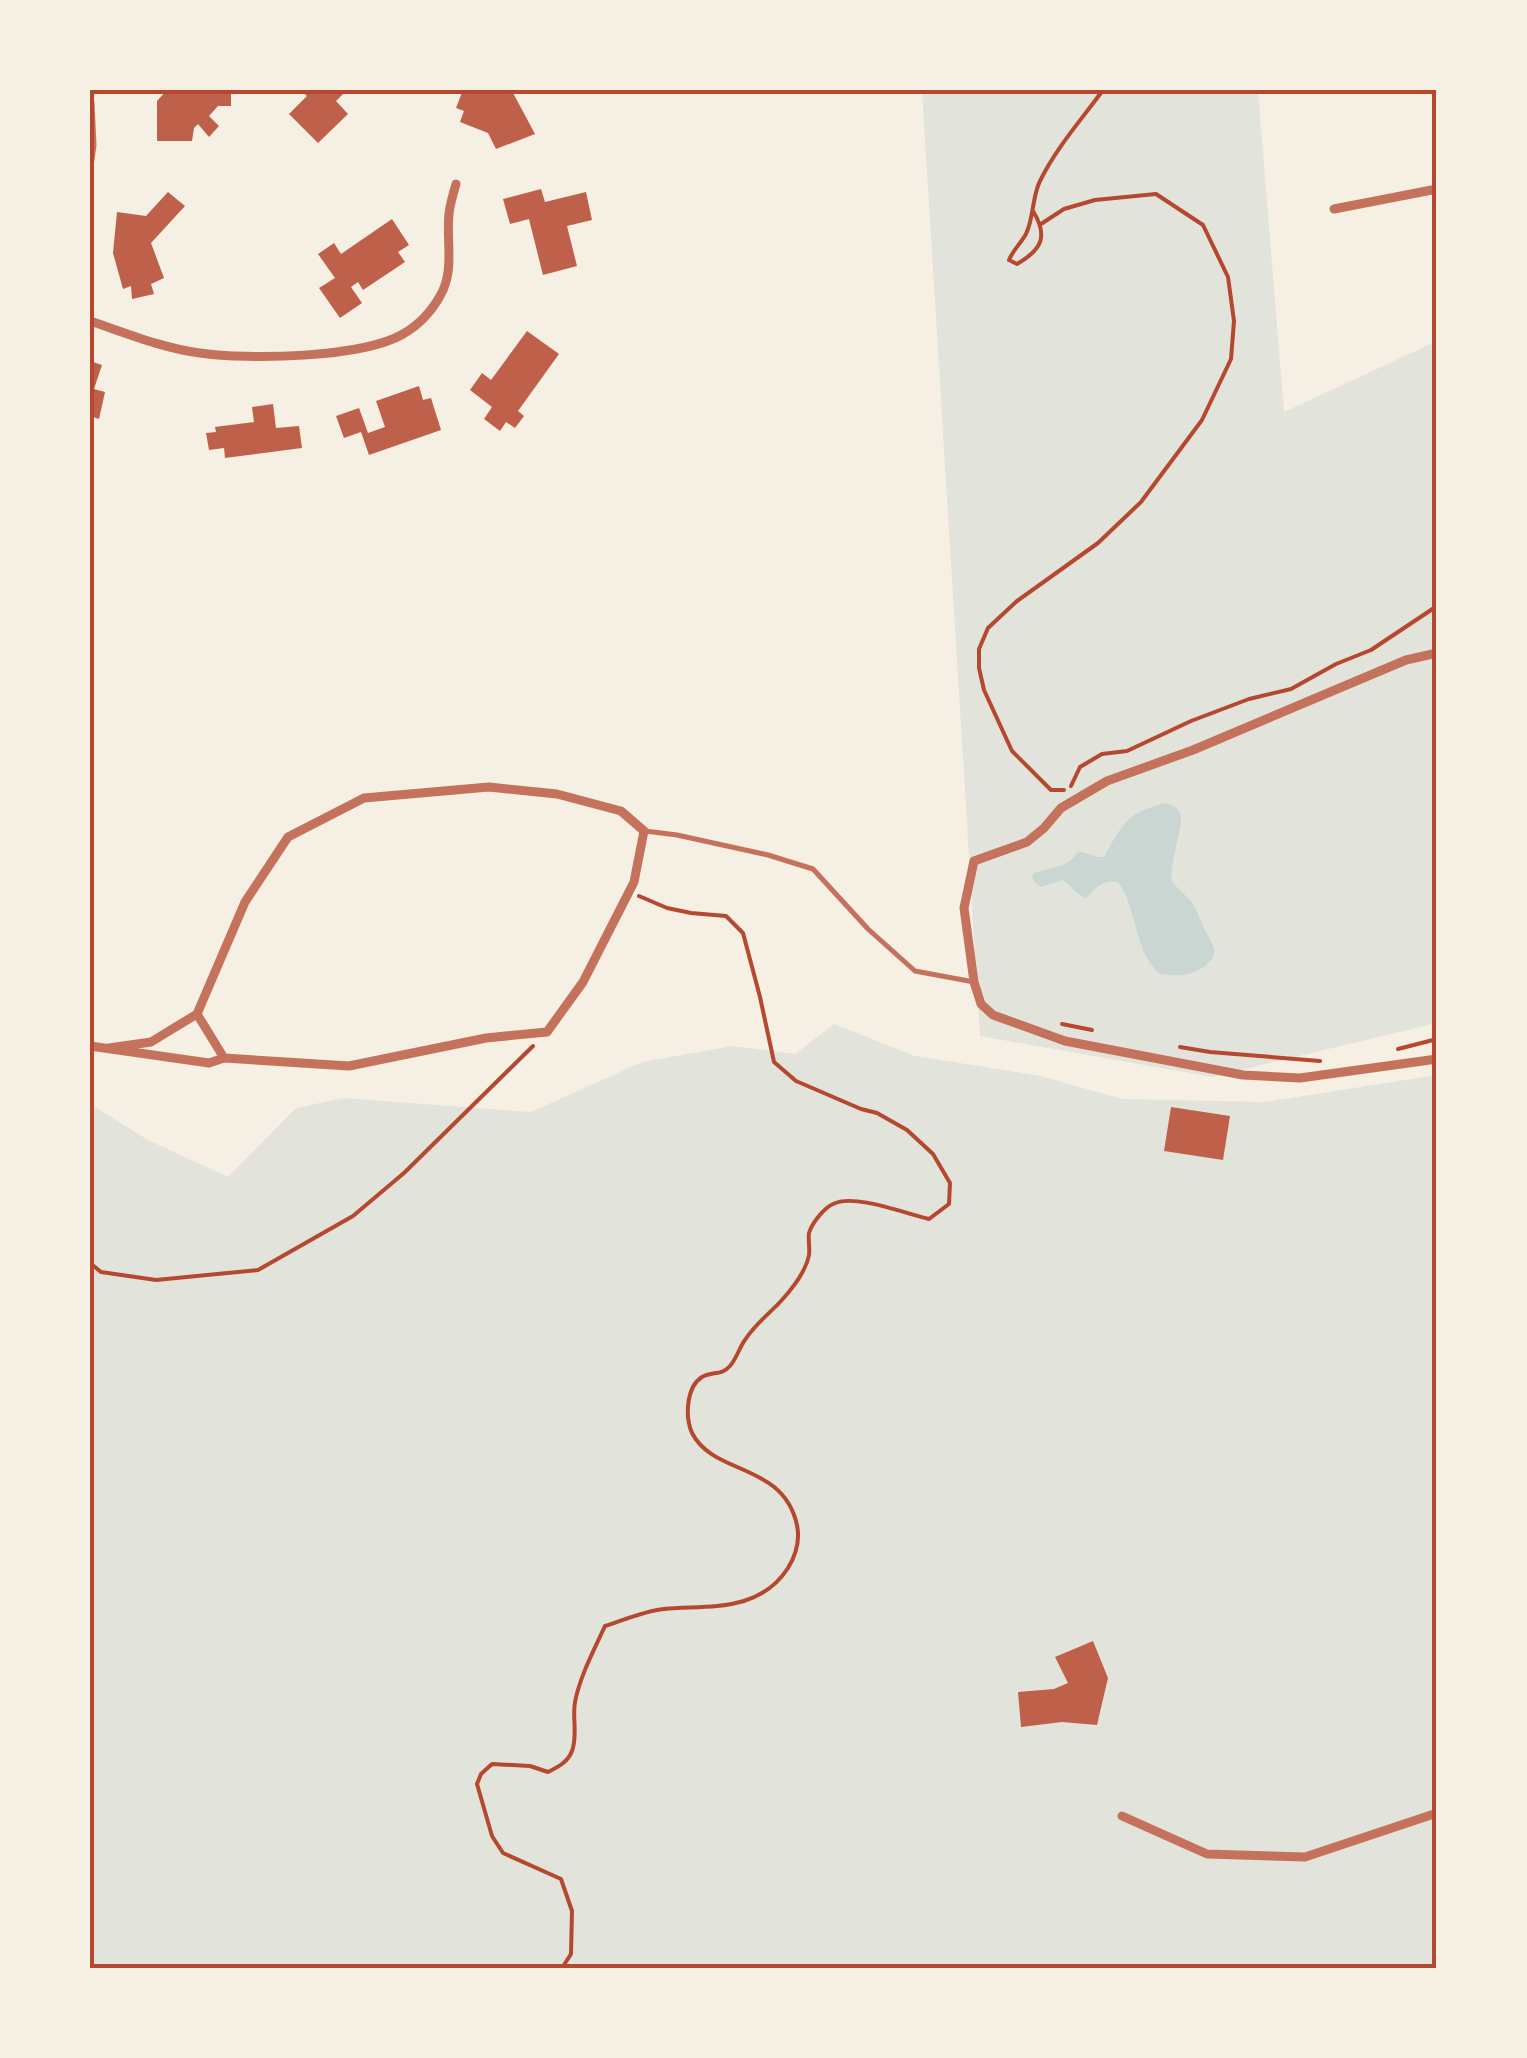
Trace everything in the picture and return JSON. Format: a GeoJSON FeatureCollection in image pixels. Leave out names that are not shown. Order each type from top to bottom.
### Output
{"type":"FeatureCollection","features":[{"type":"Feature","properties":{"kind":"street"},"geometry":{"type":"LineString","coordinates":[[90,103],[90,160]]}},
{"type":"Feature","properties":{"kind":"street"},"geometry":{"type":"LineString","coordinates":[[90,320],[151,343],[199,354],[290,356],[377,346],[424,319],[442,292],[450,257],[448,215],[456,184]]}},
{"type":"Feature","properties":{"kind":"street"},"geometry":{"type":"LineString","coordinates":[[1334,209],[1437,189]]}},
{"type":"Feature","properties":{"kind":"street"},"geometry":{"type":"LineString","coordinates":[[1437,652],[1406,660],[1194,750],[1107,780],[1061,808],[1027,842],[974,861],[964,908],[974,982],[981,1004],[994,1015],[1065,1041],[1244,1076],[1300,1078],[1437,1059]]}},
{"type":"Feature","properties":{"kind":"street"},"geometry":{"type":"LineString","coordinates":[[90,1046],[209,1063],[224,1058],[348,1066],[486,1038],[546,1032],[582,982],[634,882],[644,831],[621,811],[556,794],[489,787],[364,798],[288,837],[244,902],[198,1014],[150,1042],[109,1048]]}},
{"type":"Feature","properties":{"kind":"street"},"geometry":{"type":"LineString","coordinates":[[198,1014],[224,1058]]}},
{"type":"Feature","properties":{"kind":"street"},"geometry":{"type":"LineString","coordinates":[[1122,1816],[1208,1854],[1305,1857],[1437,1812]]}},
{"type":"Feature","properties":{"kind":"lane"},"geometry":{"type":"LineString","coordinates":[[644,831],[768,855],[812,869],[868,929],[915,971],[974,982]]}},
{"type":"Feature","properties":{"kind":"path"},"geometry":{"type":"LineString","coordinates":[[1033,211],[1041,224],[1042,240],[1033,254],[1017,264],[1009,260],[1025,235],[1036,186],[1103,90]]}},
{"type":"Feature","properties":{"kind":"path"},"geometry":{"type":"LineString","coordinates":[[1041,224],[1064,210],[1095,200],[1156,194],[1203,224],[1228,277],[1234,322],[1231,360],[1202,420],[1141,502],[1098,543],[1017,601],[988,628],[979,649],[978,668],[984,690],[1012,751],[1051,790],[1069,790]]}},
{"type":"Feature","properties":{"kind":"path"},"geometry":{"type":"LineString","coordinates":[[1061,808],[1080,768],[1102,754],[1127,751],[1235,704],[1291,690],[1336,664],[1371,650],[1437,606]]}},
{"type":"Feature","properties":{"kind":"path"},"geometry":{"type":"LineString","coordinates":[[562,1968],[571,1954],[572,1911],[561,1879],[502,1853],[492,1836],[477,1784],[481,1774],[492,1764],[530,1766],[548,1772],[561,1766],[572,1753],[574,1706],[605,1626],[662,1610],[744,1603],[774,1585],[789,1566],[800,1538],[794,1510],[780,1490],[708,1450],[692,1432],[688,1407],[691,1390],[702,1377],[724,1372],[758,1322],[796,1282],[808,1258],[809,1231],[834,1203],[859,1200],[929,1220],[948,1204],[950,1184],[933,1154],[907,1130],[877,1112],[796,1081],[774,1062],[743,934],[726,916],[691,914],[628,892]]}},
{"type":"Feature","properties":{"kind":"path"},"geometry":{"type":"LineString","coordinates":[[1052,1022],[1102,1033]]}},
{"type":"Feature","properties":{"kind":"path"},"geometry":{"type":"LineString","coordinates":[[90,1262],[101,1272],[156,1280],[258,1270],[353,1216],[404,1173],[512,1070],[546,1032]]}},
{"type":"Feature","properties":{"kind":"path"},"geometry":{"type":"LineString","coordinates":[[1400,1049],[1437,1039]]}},
{"type":"Feature","properties":{"kind":"path"},"geometry":{"type":"LineString","coordinates":[[1173,1046],[1320,1061]]}},
{"type":"Feature","properties":{"kind":"shaded area"},"geometry":{"type":"Polygon","coordinates":[[[922,90],[1258,90],[1284,412],[1437,341],[1437,1023],[1212,1077],[980,1036],[922,90]]]}},
{"type":"Feature","properties":{"kind":"shaded area"},"geometry":{"type":"Polygon","coordinates":[[[1162,803],[1177,808],[1181,819],[1171,880],[1194,906],[1214,950],[1213,958],[1205,966],[1184,975],[1160,974],[1151,964],[1118,882],[1103,883],[1086,898],[1063,880],[1041,887],[1032,877],[1064,864],[1078,852],[1104,857],[1127,821],[1162,803]]]}},
{"type":"Feature","properties":{"kind":"shaded area"},"geometry":{"type":"Polygon","coordinates":[[[834,1024],[915,1056],[1041,1076],[1122,1099],[1266,1102],[1437,1075],[1437,1968],[90,1968],[90,1104],[148,1140],[228,1177],[296,1108],[344,1098],[531,1112],[642,1062],[733,1046],[795,1054],[834,1024]]]}},
{"type":"Feature","properties":{"kind":"building"},"geometry":{"type":"Polygon","coordinates":[[[167,90],[231,90],[231,106],[218,106],[209,116],[219,126],[209,137],[198,124],[192,141],[157,141],[157,101],[167,90]]]}},
{"type":"Feature","properties":{"kind":"building"},"geometry":{"type":"Polygon","coordinates":[[[301,90],[347,90],[336,101],[348,114],[318,143],[289,114],[307,96],[301,90]]]}},
{"type":"Feature","properties":{"kind":"building"},"geometry":{"type":"Polygon","coordinates":[[[463,90],[512,91],[535,134],[496,149],[488,133],[460,122],[464,111],[456,108],[463,90]]]}},
{"type":"Feature","properties":{"kind":"building"},"geometry":{"type":"Polygon","coordinates":[[[541,189],[545,202],[586,192],[592,220],[567,226],[577,266],[543,275],[529,219],[510,224],[503,199],[541,189]]]}},
{"type":"Feature","properties":{"kind":"building"},"geometry":{"type":"Polygon","coordinates":[[[168,192],[185,206],[151,243],[164,278],[151,284],[154,294],[132,299],[131,286],[123,289],[113,253],[117,212],[146,216],[168,192]]]}},
{"type":"Feature","properties":{"kind":"building"},"geometry":{"type":"Polygon","coordinates":[[[392,219],[409,245],[398,252],[405,262],[363,290],[358,282],[351,287],[362,303],[340,318],[319,288],[335,278],[318,254],[334,243],[341,254],[392,219]]]}},
{"type":"Feature","properties":{"kind":"building"},"geometry":{"type":"Polygon","coordinates":[[[527,331],[559,354],[518,411],[524,416],[515,428],[506,422],[500,431],[484,419],[492,407],[470,390],[482,373],[491,380],[527,331]]]}},
{"type":"Feature","properties":{"kind":"building"},"geometry":{"type":"Polygon","coordinates":[[[90,361],[102,365],[94,389],[105,392],[99,419],[90,416],[90,361]]]}},
{"type":"Feature","properties":{"kind":"building"},"geometry":{"type":"Polygon","coordinates":[[[419,386],[423,400],[431,398],[441,430],[369,455],[361,432],[344,438],[336,416],[359,408],[368,433],[385,427],[376,401],[419,386]]]}},
{"type":"Feature","properties":{"kind":"building"},"geometry":{"type":"Polygon","coordinates":[[[273,404],[276,428],[299,426],[302,448],[225,458],[224,448],[209,450],[206,433],[216,432],[215,427],[254,422],[252,407],[273,404]]]}},
{"type":"Feature","properties":{"kind":"building"},"geometry":{"type":"Polygon","coordinates":[[[1171,1107],[1230,1116],[1223,1160],[1164,1151],[1171,1107]]]}},
{"type":"Feature","properties":{"kind":"building"},"geometry":{"type":"Polygon","coordinates":[[[1093,1641],[1108,1678],[1097,1725],[1062,1722],[1021,1727],[1018,1692],[1054,1689],[1068,1683],[1055,1657],[1093,1641]]]}}]}
